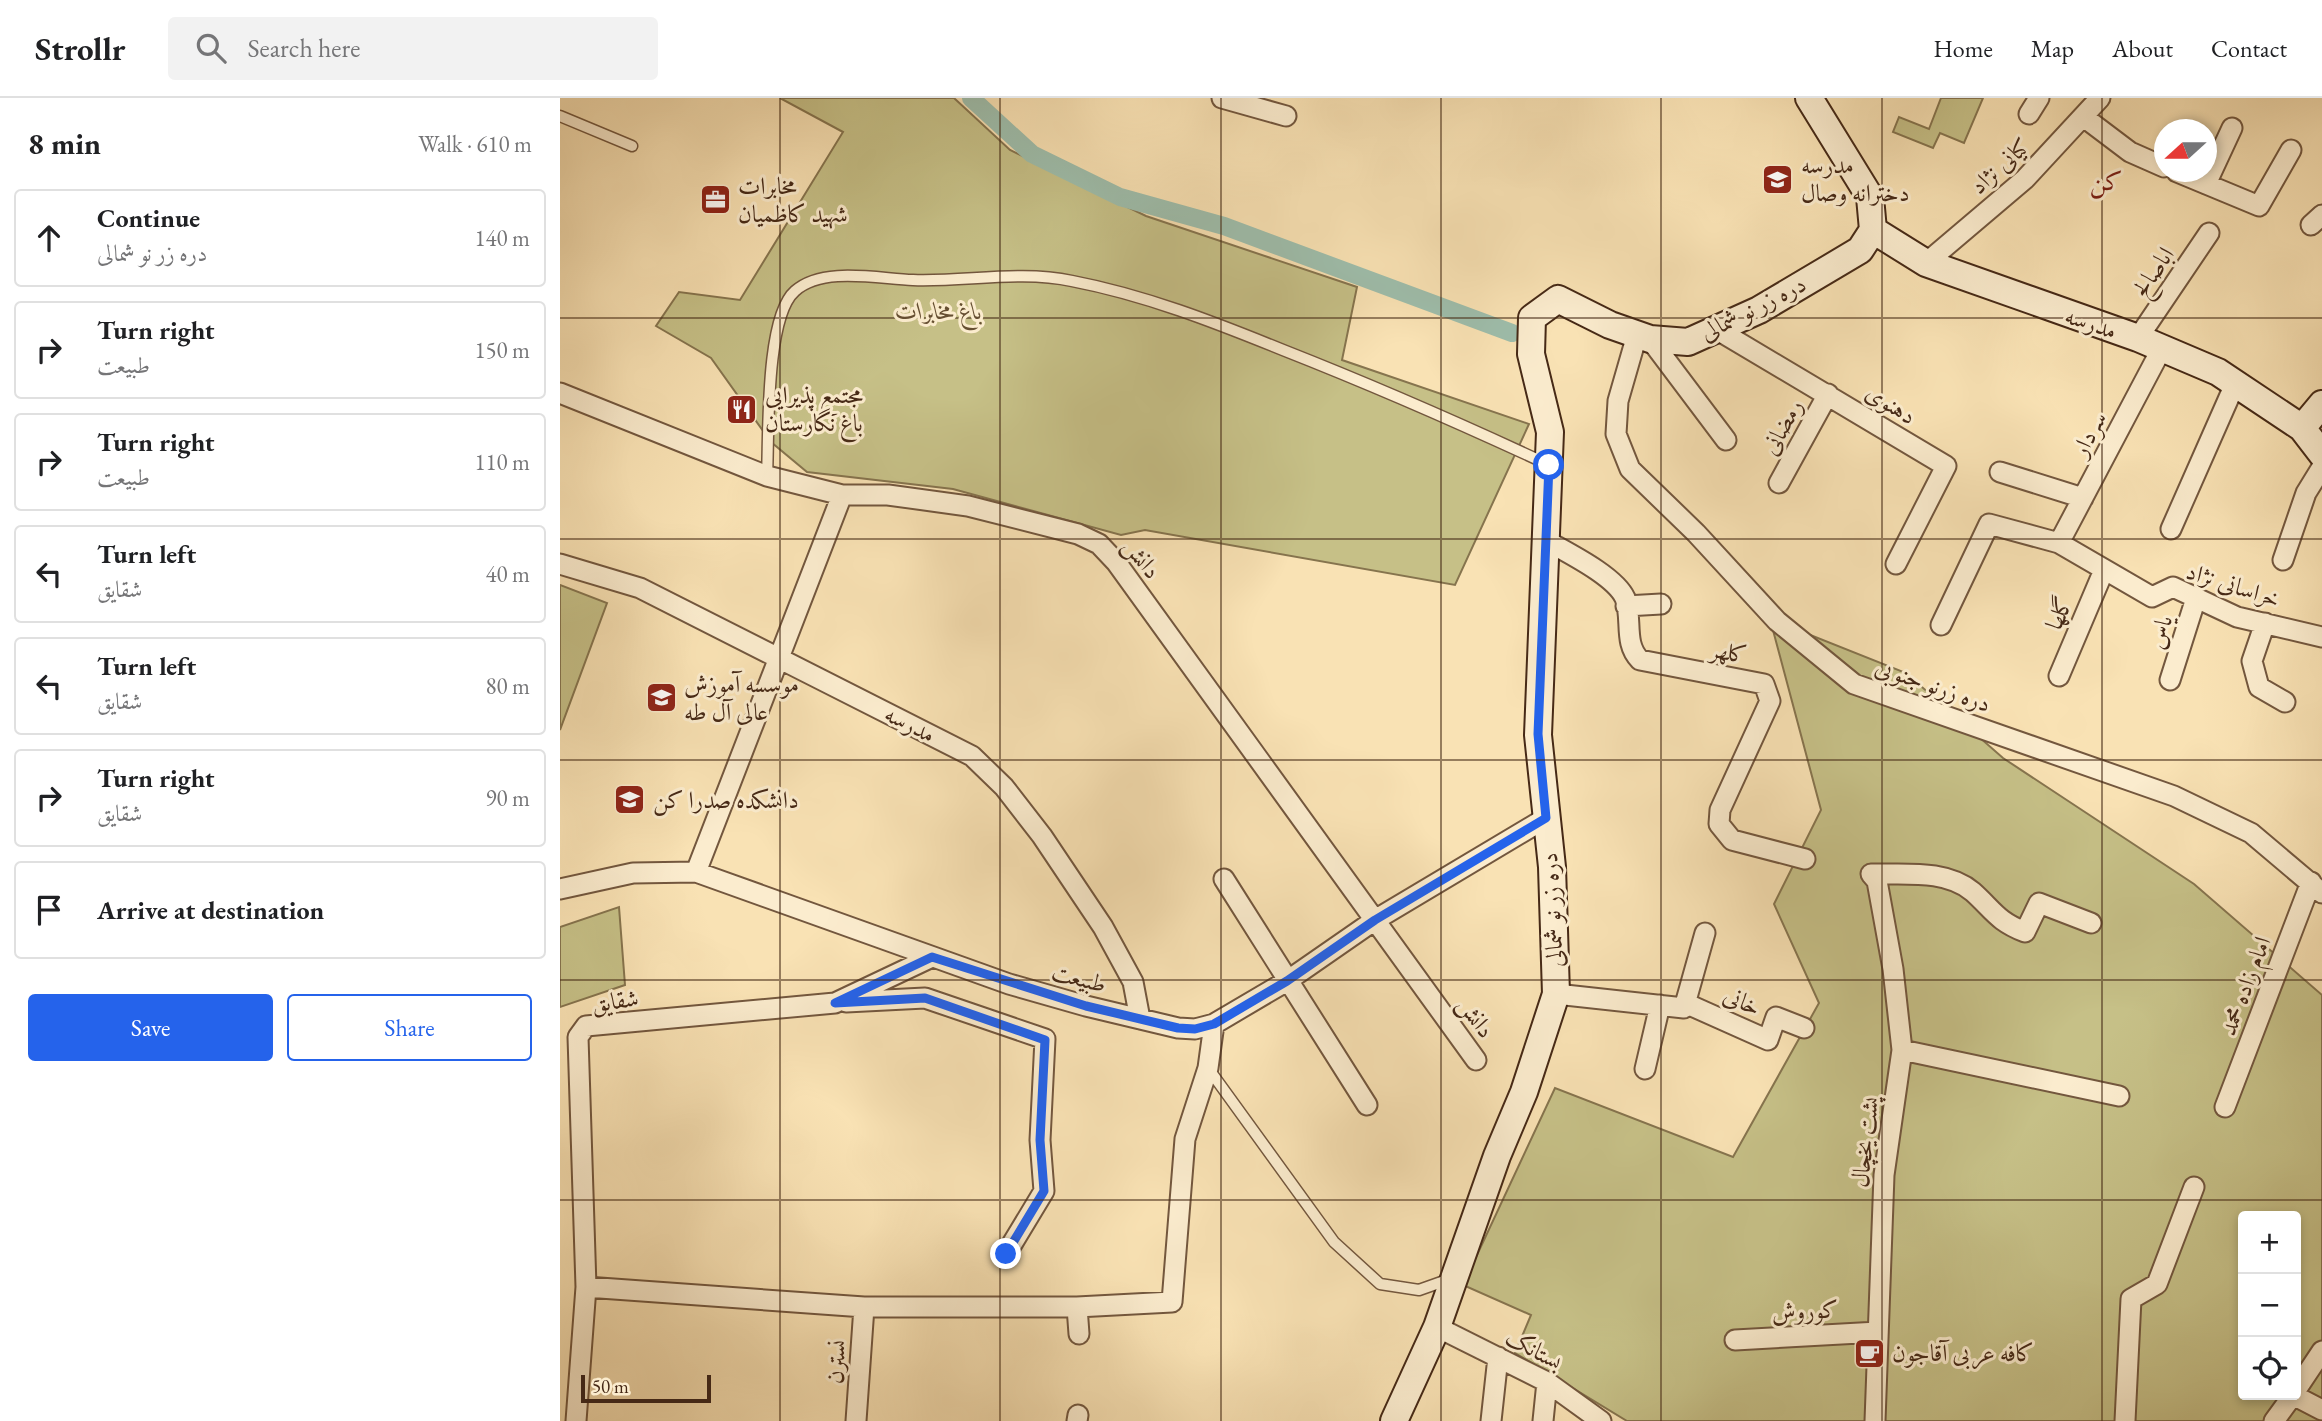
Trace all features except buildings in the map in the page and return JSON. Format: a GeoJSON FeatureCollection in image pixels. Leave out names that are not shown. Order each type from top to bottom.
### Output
{"type":"FeatureCollection","features":[{"type":"Feature","properties":{"kind":"street"},"geometry":{"type":"LineString","coordinates":[[1222,98],[1286,116]]}},
{"type":"Feature","properties":{"kind":"street"},"geometry":{"type":"LineString","coordinates":[[1809,98],[1870,197],[1866,240]]}},
{"type":"Feature","properties":{"kind":"street","name":"کیانی نژاد"},"geometry":{"type":"LineString","coordinates":[[1926,262],[2025,179],[2085,118],[2100,98]]}},
{"type":"Feature","properties":{"kind":"street"},"geometry":{"type":"LineString","coordinates":[[2085,118],[2130,152],[2154,162]]}},
{"type":"Feature","properties":{"kind":"street"},"geometry":{"type":"LineString","coordinates":[[2206,184],[2232,128]]}},
{"type":"Feature","properties":{"kind":"street"},"geometry":{"type":"LineString","coordinates":[[2201,182],[2259,206],[2291,150]]}},
{"type":"Feature","properties":{"kind":"street","name":"اباصالح"},"geometry":{"type":"LineString","coordinates":[[2150,343],[2209,233]]}},
{"type":"Feature","properties":{"kind":"street","name":"مدرسه"},"geometry":{"type":"LineString","coordinates":[[1866,240],[2150,343],[2218,372],[2302,428],[2322,454]]}},
{"type":"Feature","properties":{"kind":"street","name":"دره زر نو شمالی"},"geometry":{"type":"LineString","coordinates":[[1394,1421],[1437,1327],[1497,1156],[1524,1092],[1556,994],[1556,934],[1538,734],[1550,432],[1531,354],[1532,318],[1558,299],[1644,337],[1688,342],[1759,310],[1866,240]]}},
{"type":"Feature","properties":{"kind":"street","name":"دهنوی"},"geometry":{"type":"LineString","coordinates":[[1716,329],[1946,466],[1896,564]]}},
{"type":"Feature","properties":{"kind":"street"},"geometry":{"type":"LineString","coordinates":[[1644,337],[1726,439]]}},
{"type":"Feature","properties":{"kind":"street","name":"دره زرنو جنوبی"},"geometry":{"type":"LineString","coordinates":[[1644,337],[1618,401],[1616,434],[1630,469],[1696,533],[1777,621],[1854,684],[2174,796],[2251,833],[2316,887]]}},
{"type":"Feature","properties":{"kind":"street","name":"سردار"},"geometry":{"type":"LineString","coordinates":[[2059,543],[2083,498],[2150,343]]}},
{"type":"Feature","properties":{"kind":"street"},"geometry":{"type":"LineString","coordinates":[[2171,529],[2235,384]]}},
{"type":"Feature","properties":{"kind":"street","name":"دانش"},"geometry":{"type":"LineString","coordinates":[[560,393],[767,476],[842,495],[888,495],[968,506],[1078,534],[1099,544],[1124,573],[1476,1060]]}},
{"type":"Feature","properties":{"kind":"street","name":"رمضانی"},"geometry":{"type":"LineString","coordinates":[[1779,483],[1828,394]]}},
{"type":"Feature","properties":{"kind":"street"},"geometry":{"type":"LineString","coordinates":[[2302,428],[2322,404]]}},
{"type":"Feature","properties":{"kind":"street"},"geometry":{"type":"LineString","coordinates":[[2283,560],[2306,493],[2322,467]]}},
{"type":"Feature","properties":{"kind":"street"},"geometry":{"type":"LineString","coordinates":[[2000,472],[2083,498]]}},
{"type":"Feature","properties":{"kind":"street"},"geometry":{"type":"LineString","coordinates":[[695,872],[842,495]]}},
{"type":"Feature","properties":{"kind":"street"},"geometry":{"type":"LineString","coordinates":[[1941,625],[1989,524],[2059,543]]}},
{"type":"Feature","properties":{"kind":"street","name":"کلهر"},"geometry":{"type":"LineString","coordinates":[[1547,541],[1609,580],[1624,596],[1630,643],[1640,660],[1764,684],[1770,701],[1720,810],[1719,824],[1732,840],[1805,859]]}},
{"type":"Feature","properties":{"kind":"street","name":"خراسانی نژاد"},"geometry":{"type":"LineString","coordinates":[[2059,543],[2152,597],[2173,587],[2237,617],[2322,637]]}},
{"type":"Feature","properties":{"kind":"street","name":"مدرسه"},"geometry":{"type":"LineString","coordinates":[[560,564],[640,588],[972,756],[1004,787],[1042,836],[1103,927],[1133,982],[1140,1019]]}},
{"type":"Feature","properties":{"kind":"street","name":"گلها"},"geometry":{"type":"LineString","coordinates":[[2059,676],[2104,570]]}},
{"type":"Feature","properties":{"kind":"street","name":"یاس"},"geometry":{"type":"LineString","coordinates":[[2170,680],[2196,598]]}},
{"type":"Feature","properties":{"kind":"street"},"geometry":{"type":"LineString","coordinates":[[1626,606],[1661,604]]}},
{"type":"Feature","properties":{"kind":"street"},"geometry":{"type":"LineString","coordinates":[[2265,623],[2252,661],[2259,687],[2286,702]]}},
{"type":"Feature","properties":{"kind":"street","name":"طبیعت"},"geometry":{"type":"LineString","coordinates":[[560,889],[633,873],[695,872],[1009,984],[1140,1019],[1195,1029],[1214,1024],[1287,981],[1375,920],[1546,818]]}},
{"type":"Feature","properties":{"kind":"street","name":"پشت یخچال"},"geometry":{"type":"LineString","coordinates":[[1875,1421],[1884,1175],[1902,1050],[1893,969],[1877,881],[1871,874],[1941,876],[1971,890],[2003,923],[2025,932],[2039,903],[2091,923]]}},
{"type":"Feature","properties":{"kind":"street"},"geometry":{"type":"LineString","coordinates":[[1224,879],[1367,1105]]}},
{"type":"Feature","properties":{"kind":"street","name":"امام زاده محمد"},"geometry":{"type":"LineString","coordinates":[[2225,1107],[2316,887]]}},
{"type":"Feature","properties":{"kind":"street","name":"خانی"},"geometry":{"type":"LineString","coordinates":[[1556,994],[1684,1007],[1705,933]]}},
{"type":"Feature","properties":{"kind":"street","name":"شقایق"},"geometry":{"type":"LineString","coordinates":[[835,1003],[932,957]]}},
{"type":"Feature","properties":{"kind":"street","name":"شقایق"},"geometry":{"type":"LineString","coordinates":[[576,1421],[586,1287],[578,1037],[586,1026],[835,1003],[925,998],[1045,1040],[1040,1140],[1044,1191],[1006,1254]]}},
{"type":"Feature","properties":{"kind":"street","name":"خانی"},"geometry":{"type":"LineString","coordinates":[[1685,1003],[1768,1040],[1776,1017],[1804,1028]]}},
{"type":"Feature","properties":{"kind":"street"},"geometry":{"type":"LineString","coordinates":[[1645,1069],[1660,1005]]}},
{"type":"Feature","properties":{"kind":"street"},"geometry":{"type":"LineString","coordinates":[[586,1287],[864,1307],[1077,1307],[1172,1302],[1185,1139],[1208,1068],[1214,1024]]}},
{"type":"Feature","properties":{"kind":"street"},"geometry":{"type":"LineString","coordinates":[[1902,1050],[2119,1096]]}},
{"type":"Feature","properties":{"kind":"street"},"geometry":{"type":"LineString","coordinates":[[2125,1421],[2131,1299],[2157,1284],[2194,1187]]}},
{"type":"Feature","properties":{"kind":"street","name":"نسترن"},"geometry":{"type":"LineString","coordinates":[[856,1421],[864,1307]]}},
{"type":"Feature","properties":{"kind":"street"},"geometry":{"type":"LineString","coordinates":[[1077,1307],[1079,1334]]}},
{"type":"Feature","properties":{"kind":"street","name":"بستانک"},"geometry":{"type":"LineString","coordinates":[[1437,1327],[1547,1382],[1601,1421]]}},
{"type":"Feature","properties":{"kind":"street","name":"کوروش"},"geometry":{"type":"LineString","coordinates":[[1735,1340],[1878,1332]]}},
{"type":"Feature","properties":{"kind":"street"},"geometry":{"type":"LineString","coordinates":[[2301,1382],[2322,1351]]}},
{"type":"Feature","properties":{"kind":"street"},"geometry":{"type":"LineString","coordinates":[[1490,1421],[1498,1357]]}},
{"type":"Feature","properties":{"kind":"street"},"geometry":{"type":"LineString","coordinates":[[1543,1421],[1547,1382]]}},
{"type":"Feature","properties":{"kind":"street"},"geometry":{"type":"LineString","coordinates":[[2301,1399],[2322,1410]]}},
{"type":"Feature","properties":{"kind":"street"},"geometry":{"type":"LineString","coordinates":[[2274,1421],[2289,1400]]}},
{"type":"Feature","properties":{"kind":"lane"},"geometry":{"type":"LineString","coordinates":[[560,116],[632,146]]}},
{"type":"Feature","properties":{"kind":"lane"},"geometry":{"type":"LineString","coordinates":[[767,476],[771,365],[785,305],[793,292],[825,277],[944,282],[1000,277],[1070,280],[1214,322],[1436,412],[1549,465]]}},
{"type":"Feature","properties":{"kind":"lane"},"geometry":{"type":"LineString","coordinates":[[1208,1068],[1334,1242],[1380,1284],[1419,1290],[1455,1278]]}},
{"type":"Feature","properties":{"kind":"green space","name":"باغ مخابرات"},"geometry":{"type":"Polygon","coordinates":[[[780,98],[954,98],[1010,150],[1146,216],[1357,287],[1342,360],[1529,424],[1455,585],[1145,530],[1121,535],[953,489],[807,472],[771,442],[711,358],[656,326],[679,292],[740,300],[843,132],[780,98]]]}},
{"type":"Feature","properties":{"kind":"green space"},"geometry":{"type":"Polygon","coordinates":[[[1941,98],[1983,98],[1964,143],[1940,133],[1933,148],[1893,132],[1899,117],[1929,129],[1941,98]]]}},
{"type":"Feature","properties":{"kind":"green space"},"geometry":{"type":"Polygon","coordinates":[[[560,585],[607,603],[560,730],[560,585]]]}},
{"type":"Feature","properties":{"kind":"green space"},"geometry":{"type":"Polygon","coordinates":[[[1770,619],[1906,673],[2003,758],[2194,884],[2322,995],[2322,1421],[1627,1421],[1515,1353],[1531,1315],[1463,1285],[1555,1088],[1733,1157],[1819,1003],[1774,904],[1821,810],[1770,619]]]}},
{"type":"Feature","properties":{"kind":"green space"},"geometry":{"type":"Polygon","coordinates":[[[619,907],[625,985],[560,1007],[560,927],[619,907]]]}},
{"type":"Feature","properties":{"kind":"waterway"},"geometry":{"type":"LineString","coordinates":[[971,98],[1032,154],[1120,197],[1224,226],[1512,333]]}},
{"type":"Feature","properties":{"kind":"place","name":"مدرسه دخترانه وصال"},"geometry":{"type":"Point","coordinates":[1778,179]}},
{"type":"Feature","properties":{"kind":"place","name":"مخابرات شهید کاظمیان"},"geometry":{"type":"Point","coordinates":[715,200]}},
{"type":"Feature","properties":{"kind":"place","name":"مجتمع پذیرایی باغ نگارستان"},"geometry":{"type":"Point","coordinates":[742,409]}},
{"type":"Feature","properties":{"kind":"place","name":"موسسه آموزش عالی آل طه"},"geometry":{"type":"Point","coordinates":[661,698]}},
{"type":"Feature","properties":{"kind":"place","name":"دانشکده صدرا کن"},"geometry":{"type":"Point","coordinates":[630,800]}},
{"type":"Feature","properties":{"kind":"place","name":"کافه عربی آقاجون"},"geometry":{"type":"Point","coordinates":[1869,1353]}},
{"type":"Feature","properties":{"kind":"district","name":"کن"},"geometry":{"type":"Point","coordinates":[2106,181]}},
{"type":"Feature","properties":{"kind":"route"},"geometry":{"type":"LineString","coordinates":[[1006,1254],[1044,1191],[1040,1140],[1045,1040],[925,998],[835,1003],[932,957],[1009,984],[1086,1006],[1178,1028],[1195,1029],[1214,1024],[1287,981],[1375,920],[1546,818],[1538,734],[1549,465]]}}]}
